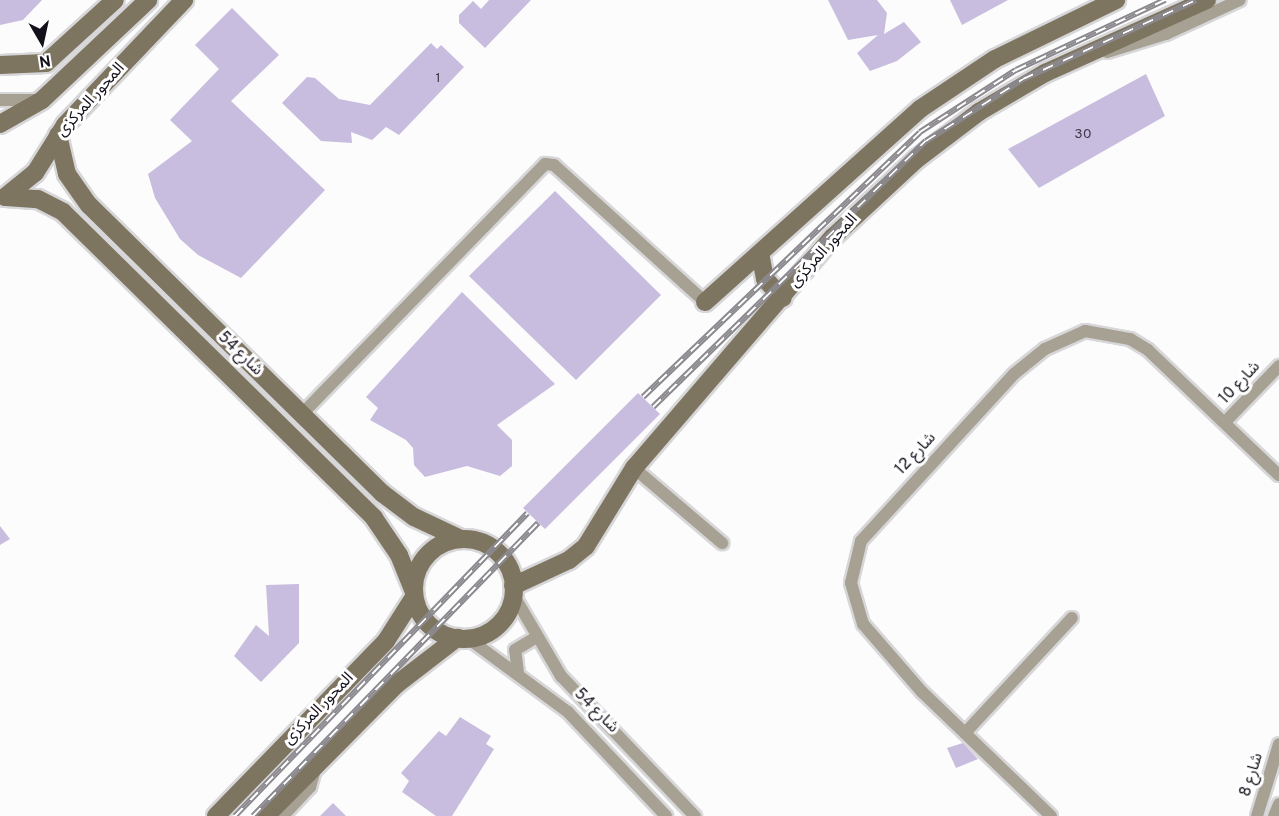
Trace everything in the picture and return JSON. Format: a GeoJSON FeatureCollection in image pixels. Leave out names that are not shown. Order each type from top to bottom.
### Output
{"type":"FeatureCollection","features":[{"type":"Feature","properties":{"kind":"main road"},"geometry":{"type":"LineString","coordinates":[[0,65],[46,63],[115,0]]}},
{"type":"Feature","properties":{"kind":"main road","name":"المحور المركزى"},"geometry":{"type":"LineString","coordinates":[[0,124],[42,100],[132,9],[148,0]]}},
{"type":"Feature","properties":{"kind":"main road","name":"المحور المركزى"},"geometry":{"type":"LineString","coordinates":[[3,198],[35,173],[58,135],[184,0]]}},
{"type":"Feature","properties":{"kind":"main road"},"geometry":{"type":"LineString","coordinates":[[705,302],[920,109],[995,59],[1116,0]]}},
{"type":"Feature","properties":{"kind":"main road","name":"المحور المركزى"},"geometry":{"type":"LineString","coordinates":[[513,591],[578,554],[634,468],[783,298],[833,237],[917,159],[979,112],[1080,56],[1207,0]]}},
{"type":"Feature","properties":{"kind":"main road","name":"شارع 54"},"geometry":{"type":"LineString","coordinates":[[58,135],[61,159],[76,190],[302,414],[404,510],[461,539]]}},
{"type":"Feature","properties":{"kind":"main road"},"geometry":{"type":"LineString","coordinates":[[63,212],[66,198],[76,190]]}},
{"type":"Feature","properties":{"kind":"main road","name":"شارع 54"},"geometry":{"type":"LineString","coordinates":[[3,198],[38,199],[63,212],[383,529],[414,594]]}},
{"type":"Feature","properties":{"kind":"main road"},"geometry":{"type":"LineString","coordinates":[[760,253],[765,279],[783,298]]}},
{"type":"Feature","properties":{"kind":"main road"},"geometry":{"type":"LineString","coordinates":[[383,529],[404,510]]}},
{"type":"Feature","properties":{"kind":"main road"},"geometry":{"type":"LineString","coordinates":[[266,816],[397,684],[463,638],[499,625],[513,591],[509,568],[495,550],[461,539],[440,545],[423,560],[414,594],[429,625],[463,638]]}},
{"type":"Feature","properties":{"kind":"main road","name":"المحور المركزى"},"geometry":{"type":"LineString","coordinates":[[216,816],[386,641],[414,594]]}},
{"type":"Feature","properties":{"kind":"street"},"geometry":{"type":"LineString","coordinates":[[1080,56],[1145,42],[1240,0]]}},
{"type":"Feature","properties":{"kind":"street"},"geometry":{"type":"LineString","coordinates":[[0,100],[42,100]]}},
{"type":"Feature","properties":{"kind":"street"},"geometry":{"type":"LineString","coordinates":[[302,414],[545,164],[554,165],[705,302]]}},
{"type":"Feature","properties":{"kind":"street","name":"شارع 12"},"geometry":{"type":"LineString","coordinates":[[1051,816],[898,667],[859,614],[851,583],[853,561],[874,523],[1014,374],[1045,349],[1085,332],[1130,339],[1148,350],[1279,475]]}},
{"type":"Feature","properties":{"kind":"street","name":"شارع 10"},"geometry":{"type":"LineString","coordinates":[[1225,422],[1279,366]]}},
{"type":"Feature","properties":{"kind":"street"},"geometry":{"type":"LineString","coordinates":[[634,468],[722,543]]}},
{"type":"Feature","properties":{"kind":"street","name":"شارع 54"},"geometry":{"type":"LineString","coordinates":[[513,591],[535,638],[561,676],[695,816]]}},
{"type":"Feature","properties":{"kind":"street"},"geometry":{"type":"LineString","coordinates":[[965,732],[1072,618]]}},
{"type":"Feature","properties":{"kind":"street","name":"شارع 54"},"geometry":{"type":"LineString","coordinates":[[463,638],[518,673],[568,712],[666,816]]}},
{"type":"Feature","properties":{"kind":"street"},"geometry":{"type":"LineString","coordinates":[[518,673],[516,650],[535,638]]}},
{"type":"Feature","properties":{"kind":"street","name":"شارع 8"},"geometry":{"type":"LineString","coordinates":[[1257,816],[1279,744]]}},
{"type":"Feature","properties":{"kind":"street"},"geometry":{"type":"LineString","coordinates":[[283,816],[310,787],[316,764]]}},
{"type":"Feature","properties":{"kind":"street","name":"شارع 8"},"geometry":{"type":"LineString","coordinates":[[1274,816],[1279,804]]}},
{"type":"Feature","properties":{"kind":"building"},"geometry":{"type":"Polygon","coordinates":[[[0,0],[42,0],[23,20],[0,25],[0,0]]]}},
{"type":"Feature","properties":{"kind":"building"},"geometry":{"type":"Polygon","coordinates":[[[489,0],[531,0],[485,48],[459,23],[459,15],[473,1],[481,9],[489,0]]]}},
{"type":"Feature","properties":{"kind":"building"},"geometry":{"type":"Polygon","coordinates":[[[828,0],[877,0],[887,13],[884,34],[904,22],[921,42],[897,61],[870,71],[857,53],[878,35],[848,40],[828,0]]]}},
{"type":"Feature","properties":{"kind":"building"},"geometry":{"type":"Polygon","coordinates":[[[950,0],[1008,0],[962,25],[950,0]]]}},
{"type":"Feature","properties":{"kind":"building"},"geometry":{"type":"Polygon","coordinates":[[[232,8],[279,55],[231,101],[325,190],[241,278],[198,255],[180,239],[155,198],[148,174],[192,141],[170,120],[219,69],[195,45],[232,8]]]}},
{"type":"Feature","properties":{"kind":"building"},"geometry":{"type":"Polygon","coordinates":[[[431,43],[437,49],[441,45],[464,67],[399,135],[386,127],[372,140],[351,132],[352,143],[321,141],[282,103],[307,77],[315,78],[339,99],[370,105],[431,43]]]}},
{"type":"Feature","properties":{"kind":"building"},"geometry":{"type":"Polygon","coordinates":[[[1146,74],[1165,116],[1039,188],[1008,149],[1146,74]]]}},
{"type":"Feature","properties":{"kind":"building"},"geometry":{"type":"Polygon","coordinates":[[[555,191],[661,295],[576,380],[469,276],[555,191]]]}},
{"type":"Feature","properties":{"kind":"building"},"geometry":{"type":"Polygon","coordinates":[[[462,292],[555,384],[497,425],[512,440],[512,466],[500,476],[467,466],[425,477],[414,465],[413,448],[406,440],[370,420],[378,408],[366,397],[462,292]]]}},
{"type":"Feature","properties":{"kind":"building"},"geometry":{"type":"Polygon","coordinates":[[[638,393],[660,414],[545,529],[523,508],[638,393]]]}},
{"type":"Feature","properties":{"kind":"building"},"geometry":{"type":"Polygon","coordinates":[[[0,526],[10,539],[0,545],[0,526]]]}},
{"type":"Feature","properties":{"kind":"building"},"geometry":{"type":"Polygon","coordinates":[[[299,584],[299,643],[261,682],[234,656],[256,625],[269,636],[266,585],[299,584]]]}},
{"type":"Feature","properties":{"kind":"building"},"geometry":{"type":"Polygon","coordinates":[[[460,717],[491,736],[486,744],[494,749],[452,816],[436,816],[402,792],[409,781],[401,773],[439,731],[446,736],[460,717]]]}},
{"type":"Feature","properties":{"kind":"building"},"geometry":{"type":"Polygon","coordinates":[[[963,743],[978,759],[956,768],[947,748],[963,743]]]}},
{"type":"Feature","properties":{"kind":"building"},"geometry":{"type":"Polygon","coordinates":[[[333,803],[346,816],[320,816],[333,803]]]}},
{"type":"Feature","properties":{"kind":"railway"},"geometry":{"type":"LineString","coordinates":[[643,397],[920,132],[1016,70],[1165,0]]}},
{"type":"Feature","properties":{"kind":"railway"},"geometry":{"type":"LineString","coordinates":[[653,407],[926,141],[1023,79],[1196,0]]}},
{"type":"Feature","properties":{"kind":"railway"},"geometry":{"type":"LineString","coordinates":[[235,816],[528,513]]}},
{"type":"Feature","properties":{"kind":"railway"},"geometry":{"type":"LineString","coordinates":[[253,816],[538,523]]}}]}
